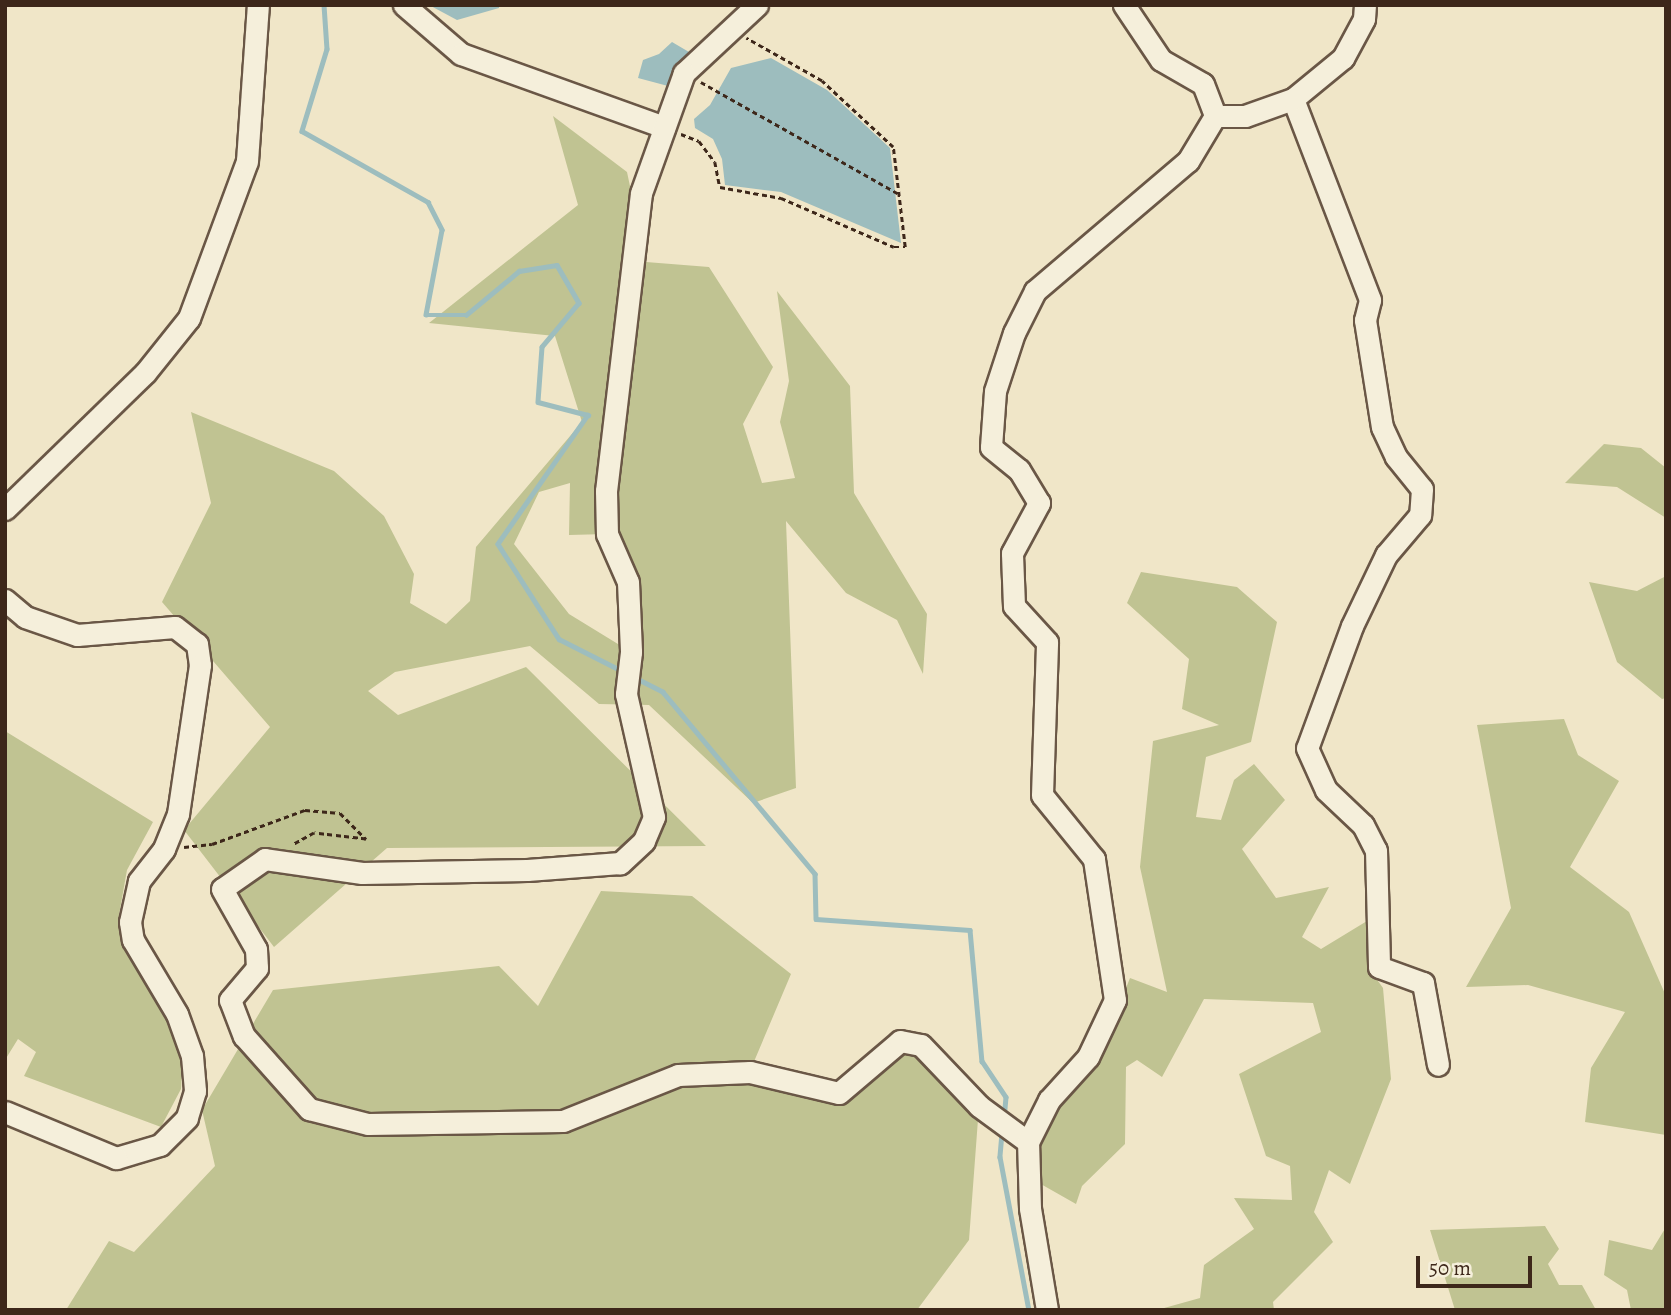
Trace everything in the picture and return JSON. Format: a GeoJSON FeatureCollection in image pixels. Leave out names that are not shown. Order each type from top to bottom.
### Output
{"type":"FeatureCollection","features":[{"type":"Feature","properties":{"kind":"street"},"geometry":{"type":"LineString","coordinates":[[5,509],[145,373],[189,318],[247,161],[258,5]]}},
{"type":"Feature","properties":{"kind":"street"},"geometry":{"type":"LineString","coordinates":[[404,5],[423,26],[461,54],[664,127]]}},
{"type":"Feature","properties":{"kind":"street"},"geometry":{"type":"LineString","coordinates":[[757,5],[684,74],[641,194],[606,491],[607,534],[628,582],[631,652],[626,694],[654,817],[644,841],[620,863],[527,870],[362,873],[265,859],[222,889],[256,949],[257,968],[230,1000],[244,1036],[309,1109],[368,1125],[564,1121],[678,1074],[750,1072],[839,1093],[900,1041],[921,1045],[979,1106],[1028,1142]]}},
{"type":"Feature","properties":{"kind":"street"},"geometry":{"type":"LineString","coordinates":[[1124,5],[1161,60],[1203,85],[1215,116]]}},
{"type":"Feature","properties":{"kind":"street"},"geometry":{"type":"LineString","coordinates":[[1215,116],[1245,116],[1293,99],[1343,58],[1364,19],[1365,5]]}},
{"type":"Feature","properties":{"kind":"street"},"geometry":{"type":"LineString","coordinates":[[1293,99],[1370,300],[1365,320],[1382,427],[1396,457],[1422,489],[1420,515],[1386,555],[1352,626],[1307,748],[1326,790],[1363,825],[1376,850],[1380,967],[1423,983],[1438,1065]]}},
{"type":"Feature","properties":{"kind":"street"},"geometry":{"type":"LineString","coordinates":[[1048,1310],[1030,1208],[1028,1142],[1049,1100],[1088,1056],[1115,1000],[1094,859],[1042,795],[1048,642],[1013,606],[1012,553],[1039,503],[1019,470],[991,447],[995,391],[1014,333],[1035,291],[1188,161],[1215,116]]}},
{"type":"Feature","properties":{"kind":"street"},"geometry":{"type":"LineString","coordinates":[[5,600],[24,617],[77,635],[164,625],[188,634],[197,644],[200,665],[191,745],[178,814],[164,849],[139,881],[131,922],[134,940],[177,1014],[192,1056],[195,1091],[187,1118],[160,1145],[116,1158],[5,1112]]}},
{"type":"Feature","properties":{"kind":"path"},"geometry":{"type":"LineString","coordinates":[[664,127],[699,141],[715,162],[720,187],[782,198],[894,247],[905,247],[893,147],[822,81],[732,29]]}},
{"type":"Feature","properties":{"kind":"path"},"geometry":{"type":"LineString","coordinates":[[719,90],[897,193]]}},
{"type":"Feature","properties":{"kind":"path"},"geometry":{"type":"LineString","coordinates":[[164,849],[212,844],[305,810],[340,813],[366,839],[314,833],[265,859]]}},
{"type":"Feature","properties":{"kind":"green space"},"geometry":{"type":"Polygon","coordinates":[[[553,116],[627,172],[646,262],[709,267],[773,367],[743,424],[762,483],[795,478],[780,422],[789,381],[777,291],[850,386],[854,493],[927,614],[923,674],[897,620],[846,593],[786,521],[796,788],[753,803],[649,705],[599,704],[530,646],[395,672],[368,691],[398,715],[526,667],[706,846],[387,848],[274,947],[184,830],[270,727],[162,602],[211,503],[191,412],[334,471],[384,516],[414,574],[410,603],[446,624],[470,601],[476,547],[582,422],[555,336],[429,323],[578,205],[553,116]],[[570,483],[539,492],[514,544],[569,614],[631,652],[628,582],[607,534],[569,535],[570,483]]]}},
{"type":"Feature","properties":{"kind":"green space"},"geometry":{"type":"Polygon","coordinates":[[[1604,444],[1641,448],[1666,468],[1666,518],[1617,487],[1565,483],[1604,444]]]}},
{"type":"Feature","properties":{"kind":"green space"},"geometry":{"type":"Polygon","coordinates":[[[1141,572],[1237,587],[1277,622],[1251,742],[1206,757],[1196,817],[1221,820],[1234,780],[1254,764],[1285,800],[1242,849],[1276,898],[1329,887],[1302,937],[1321,949],[1367,921],[1373,974],[1383,988],[1391,1079],[1350,1184],[1329,1170],[1314,1212],[1333,1242],[1273,1302],[1274,1310],[1157,1310],[1200,1298],[1204,1265],[1254,1229],[1234,1198],[1292,1200],[1290,1166],[1266,1156],[1239,1074],[1321,1032],[1313,1003],[1204,999],[1162,1077],[1137,1060],[1126,1067],[1125,1144],[1082,1186],[1076,1204],[1039,1183],[1040,1143],[1053,1111],[1096,1063],[1130,978],[1167,992],[1140,867],[1153,741],[1219,725],[1182,709],[1189,659],[1127,603],[1141,572]]]}},
{"type":"Feature","properties":{"kind":"green space"},"geometry":{"type":"Polygon","coordinates":[[[1666,576],[1666,698],[1662,699],[1617,662],[1589,582],[1637,591],[1666,576]]]}},
{"type":"Feature","properties":{"kind":"green space"},"geometry":{"type":"Polygon","coordinates":[[[1564,719],[1578,755],[1619,781],[1570,867],[1629,912],[1666,996],[1666,1135],[1585,1122],[1591,1068],[1625,1012],[1528,985],[1466,987],[1511,908],[1477,725],[1564,719]]]}},
{"type":"Feature","properties":{"kind":"green space"},"geometry":{"type":"Polygon","coordinates":[[[5,731],[153,822],[127,870],[119,915],[127,952],[168,1021],[183,1058],[181,1089],[161,1127],[24,1076],[36,1052],[18,1039],[5,1060],[5,731]]]}},
{"type":"Feature","properties":{"kind":"green space"},"geometry":{"type":"Polygon","coordinates":[[[601,891],[692,896],[791,974],[750,1071],[839,1093],[900,1041],[979,1106],[969,1240],[917,1310],[66,1310],[109,1241],[134,1252],[215,1166],[202,1110],[273,990],[499,966],[538,1006],[601,891]]]}},
{"type":"Feature","properties":{"kind":"green space"},"geometry":{"type":"Polygon","coordinates":[[[1545,1226],[1559,1249],[1548,1264],[1559,1285],[1582,1285],[1596,1310],[1455,1310],[1430,1230],[1545,1226]]]}},
{"type":"Feature","properties":{"kind":"green space"},"geometry":{"type":"Polygon","coordinates":[[[1666,1227],[1666,1310],[1631,1310],[1627,1290],[1604,1275],[1609,1240],[1652,1250],[1666,1227]]]}},
{"type":"Feature","properties":{"kind":"water"},"geometry":{"type":"Polygon","coordinates":[[[429,5],[499,5],[499,8],[457,20],[429,5]]]}},
{"type":"Feature","properties":{"kind":"water"},"geometry":{"type":"Polygon","coordinates":[[[672,42],[689,52],[676,66],[668,86],[638,78],[643,60],[659,54],[672,42]]]}},
{"type":"Feature","properties":{"kind":"water"},"geometry":{"type":"Polygon","coordinates":[[[771,58],[827,90],[890,148],[901,243],[781,192],[725,185],[722,159],[713,139],[695,128],[694,119],[710,105],[731,68],[771,58]]]}},
{"type":"Feature","properties":{"kind":"waterway"},"geometry":{"type":"LineString","coordinates":[[324,5],[327,49],[302,131],[428,202],[442,230],[426,315],[466,315],[519,271],[557,265],[579,303],[542,347],[538,402],[588,415],[498,544],[559,639],[622,671]]}},
{"type":"Feature","properties":{"kind":"waterway"},"geometry":{"type":"LineString","coordinates":[[636,678],[663,692],[815,874],[816,919],[970,930],[982,1061],[1006,1097],[1004,1118]]}},
{"type":"Feature","properties":{"kind":"waterway"},"geometry":{"type":"LineString","coordinates":[[1002,1133],[1000,1157],[1029,1310]]}}]}
